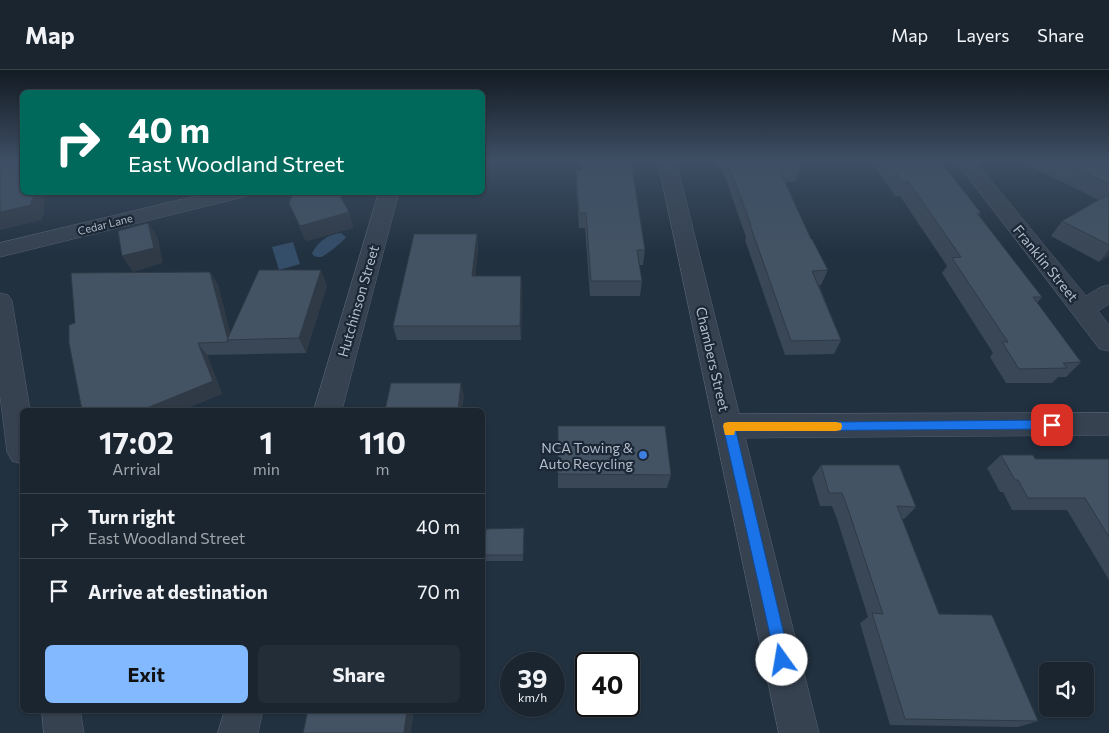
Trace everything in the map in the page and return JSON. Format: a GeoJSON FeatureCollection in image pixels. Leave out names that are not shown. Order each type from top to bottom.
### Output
{"type":"FeatureCollection","features":[{"type":"Feature","properties":{"kind":"street","name":"Chambers Street"},"geometry":{"type":"LineString","coordinates":[[674,192],[799,733]]}},
{"type":"Feature","properties":{"kind":"street","name":"Franklin Street"},"geometry":{"type":"LineString","coordinates":[[990,192],[1109,342]]}},
{"type":"Feature","properties":{"kind":"street","name":"Cedar Lane"},"geometry":{"type":"LineString","coordinates":[[0,250],[228,195]]}},
{"type":"Feature","properties":{"kind":"street","name":"Hutchinson Street"},"geometry":{"type":"LineString","coordinates":[[329,408],[388,195]]}},
{"type":"Feature","properties":{"kind":"street"},"geometry":{"type":"LineString","coordinates":[[1083,309],[1109,293]]}},
{"type":"Feature","properties":{"kind":"street"},"geometry":{"type":"LineString","coordinates":[[0,301],[20,438]]}},
{"type":"Feature","properties":{"kind":"street"},"geometry":{"type":"LineString","coordinates":[[728,426],[1109,424]]}},
{"type":"Feature","properties":{"kind":"street"},"geometry":{"type":"LineString","coordinates":[[61,713],[64,733]]}},
{"type":"Feature","properties":{"kind":"street"},"geometry":{"type":"LineString","coordinates":[[238,733],[243,713]]}},
{"type":"Feature","properties":{"kind":"water"},"geometry":{"type":"Polygon","coordinates":[[[341,233],[346,237],[335,248],[321,257],[313,255],[314,249],[320,242],[332,235],[341,233]]]}},
{"type":"Feature","properties":{"kind":"water"},"geometry":{"type":"Polygon","coordinates":[[[293,242],[300,264],[279,270],[272,247],[293,242]]]}},
{"type":"Feature","properties":{"kind":"building"},"geometry":{"type":"Polygon","coordinates":[[[0,192],[20,192],[20,195],[33,195],[31,205],[0,212],[0,192]]]}},
{"type":"Feature","properties":{"kind":"building"},"geometry":{"type":"Polygon","coordinates":[[[578,192],[636,192],[645,250],[637,250],[642,281],[591,281],[586,213],[579,213],[578,192]]]}},
{"type":"Feature","properties":{"kind":"building"},"geometry":{"type":"Polygon","coordinates":[[[739,192],[789,192],[811,239],[828,270],[812,271],[841,340],[791,341],[739,192]]]}},
{"type":"Feature","properties":{"kind":"building"},"geometry":{"type":"Polygon","coordinates":[[[916,192],[964,192],[981,213],[977,213],[1042,297],[1033,297],[1081,362],[1063,363],[1067,368],[1019,369],[1002,342],[1008,342],[952,258],[961,257],[916,192]]]}},
{"type":"Feature","properties":{"kind":"building"},"geometry":{"type":"Polygon","coordinates":[[[1109,194],[1109,245],[1062,221],[1109,194]]]}},
{"type":"Feature","properties":{"kind":"building"},"geometry":{"type":"Polygon","coordinates":[[[293,195],[340,195],[349,212],[300,226],[289,203],[293,195]]]}},
{"type":"Feature","properties":{"kind":"building"},"geometry":{"type":"Polygon","coordinates":[[[148,223],[154,248],[122,256],[118,231],[148,223]]]}},
{"type":"Feature","properties":{"kind":"building"},"geometry":{"type":"Polygon","coordinates":[[[414,234],[477,234],[472,276],[521,276],[520,326],[393,326],[414,234]]]}},
{"type":"Feature","properties":{"kind":"building"},"geometry":{"type":"Polygon","coordinates":[[[259,270],[321,270],[299,338],[227,340],[259,270]]]}},
{"type":"Feature","properties":{"kind":"building"},"geometry":{"type":"Polygon","coordinates":[[[210,272],[228,340],[228,342],[198,343],[213,381],[147,408],[82,408],[69,343],[69,325],[75,323],[71,273],[210,272]]]}},
{"type":"Feature","properties":{"kind":"building"},"geometry":{"type":"Polygon","coordinates":[[[391,383],[461,383],[458,408],[385,408],[391,383]]]}},
{"type":"Feature","properties":{"kind":"building"},"geometry":{"type":"Polygon","coordinates":[[[558,426],[665,426],[671,475],[558,474],[558,426]]]}},
{"type":"Feature","properties":{"kind":"building"},"geometry":{"type":"Polygon","coordinates":[[[1001,455],[1033,455],[1035,459],[1109,459],[1109,537],[1085,498],[1028,498],[1001,455]]]}},
{"type":"Feature","properties":{"kind":"building"},"geometry":{"type":"Polygon","coordinates":[[[821,465],[899,465],[916,507],[897,506],[939,614],[992,615],[1038,721],[905,719],[872,613],[883,614],[842,493],[829,493],[821,465]]]}},
{"type":"Feature","properties":{"kind":"building"},"geometry":{"type":"Polygon","coordinates":[[[524,528],[523,555],[485,555],[486,529],[524,528]]]}},
{"type":"Feature","properties":{"kind":"building"},"geometry":{"type":"Polygon","coordinates":[[[307,713],[407,713],[404,733],[303,733],[307,713]]]}},
{"type":"Feature","properties":{"kind":"slow traffic"},"geometry":{"type":"LineString","coordinates":[[730,431],[728,426],[836,426]]}},
{"type":"Feature","properties":{"kind":"place","name":"NCA Towing & Auto Recycling"},"geometry":{"type":"Point","coordinates":[643,455]}},
{"type":"Feature","properties":{"kind":"route"},"geometry":{"type":"LineString","coordinates":[[782,660],[728,426],[1052,425]]}}]}
